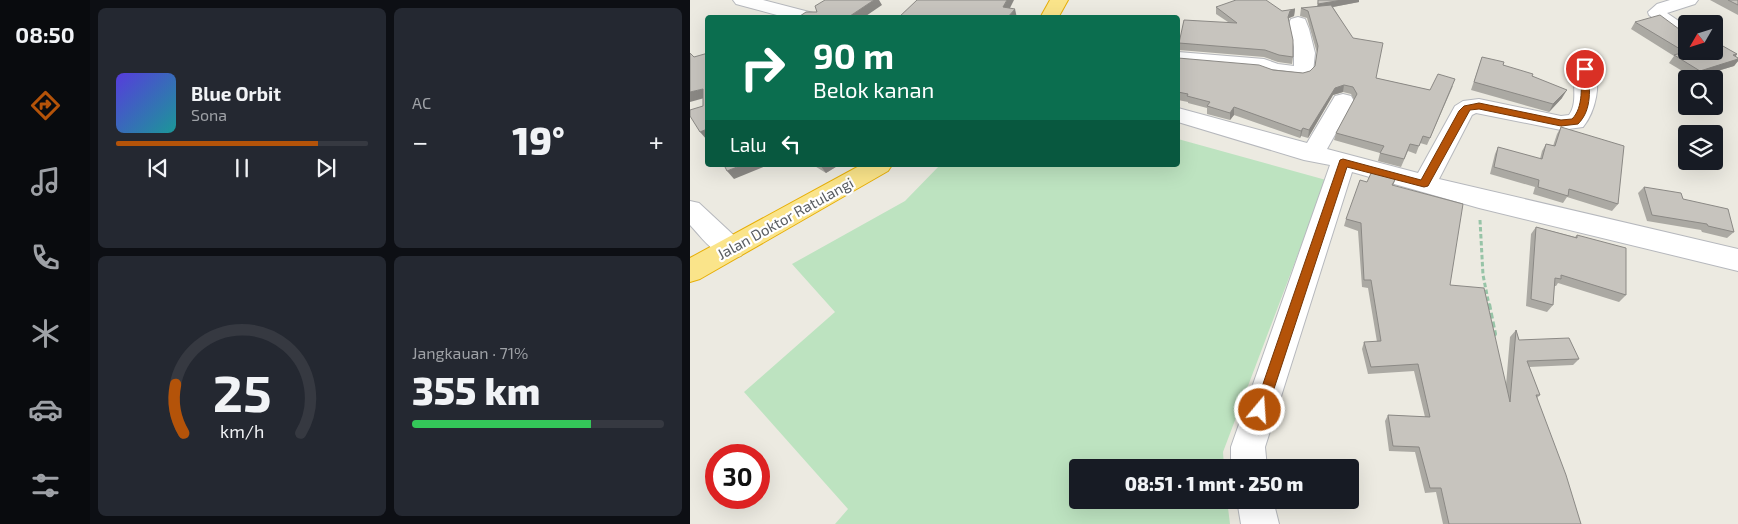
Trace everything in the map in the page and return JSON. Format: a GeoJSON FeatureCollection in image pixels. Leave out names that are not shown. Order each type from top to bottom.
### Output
{"type":"FeatureCollection","features":[{"type":"Feature","properties":{"kind":"highway"},"geometry":{"type":"LineString","coordinates":[[1051,15],[1059,0]]}},
{"type":"Feature","properties":{"kind":"highway","name":"Jalan Doktor Ratulangi"},"geometry":{"type":"LineString","coordinates":[[690,271],[876,167]]}},
{"type":"Feature","properties":{"kind":"street"},"geometry":{"type":"LineString","coordinates":[[742,0],[800,15]]}},
{"type":"Feature","properties":{"kind":"street"},"geometry":{"type":"LineString","coordinates":[[1678,29],[1658,15],[1657,12],[1663,8],[1689,0]]}},
{"type":"Feature","properties":{"kind":"street"},"geometry":{"type":"LineString","coordinates":[[1180,58],[1264,65],[1273,70],[1301,73],[1304,68],[1304,52],[1298,24]]}},
{"type":"Feature","properties":{"kind":"street"},"geometry":{"type":"LineString","coordinates":[[1424,184],[1463,111],[1467,108],[1479,106],[1561,123],[1575,122],[1582,115],[1585,99],[1585,69]]}},
{"type":"Feature","properties":{"kind":"street"},"geometry":{"type":"LineString","coordinates":[[1312,154],[1343,100]]}},
{"type":"Feature","properties":{"kind":"street"},"geometry":{"type":"LineString","coordinates":[[1180,117],[1479,199],[1738,260]]}},
{"type":"Feature","properties":{"kind":"street"},"geometry":{"type":"LineString","coordinates":[[1249,459],[1248,447],[1343,162]]}},
{"type":"Feature","properties":{"kind":"street"},"geometry":{"type":"LineString","coordinates":[[690,210],[731,249]]}},
{"type":"Feature","properties":{"kind":"street"},"geometry":{"type":"LineString","coordinates":[[1257,509],[1260,524]]}},
{"type":"Feature","properties":{"kind":"path"},"geometry":{"type":"LineString","coordinates":[[1479,199],[1483,275],[1495,334],[1491,337]]}},
{"type":"Feature","properties":{"kind":"green space"},"geometry":{"type":"Polygon","coordinates":[[[1180,140],[1326,180],[1223,452],[1223,459],[1069,459],[1069,509],[1228,509],[1230,524],[835,524],[848,509],[744,392],[835,312],[792,264],[905,201],[938,167],[1180,167],[1180,140]]]}},
{"type":"Feature","properties":{"kind":"building"},"geometry":{"type":"Polygon","coordinates":[[[825,0],[874,0],[852,15],[802,15],[806,12],[817,12],[815,6],[825,0]]]}},
{"type":"Feature","properties":{"kind":"building"},"geometry":{"type":"Polygon","coordinates":[[[917,0],[1007,0],[1003,7],[1015,9],[1010,15],[901,15],[917,0]]]}},
{"type":"Feature","properties":{"kind":"building"},"geometry":{"type":"Polygon","coordinates":[[[1236,0],[1266,0],[1282,11],[1295,9],[1290,11],[1288,17],[1293,40],[1293,57],[1265,50],[1180,43],[1184,20],[1237,23],[1216,7],[1236,0]]]}},
{"type":"Feature","properties":{"kind":"building"},"geometry":{"type":"Polygon","coordinates":[[[1318,0],[1342,0],[1318,4],[1318,0]]]}},
{"type":"Feature","properties":{"kind":"building"},"geometry":{"type":"Polygon","coordinates":[[[1728,0],[1738,0],[1738,5],[1728,0]]]}},
{"type":"Feature","properties":{"kind":"building"},"geometry":{"type":"Polygon","coordinates":[[[1331,5],[1353,38],[1383,43],[1376,78],[1430,90],[1438,74],[1455,79],[1430,138],[1423,136],[1419,146],[1410,144],[1404,159],[1380,153],[1384,146],[1336,133],[1357,94],[1353,87],[1344,85],[1335,88],[1309,130],[1303,128],[1301,131],[1234,107],[1230,113],[1207,106],[1210,102],[1180,92],[1180,58],[1259,65],[1273,70],[1303,73],[1310,71],[1315,66],[1318,46],[1308,11],[1301,8],[1331,5]]]}},
{"type":"Feature","properties":{"kind":"building"},"geometry":{"type":"Polygon","coordinates":[[[1660,15],[1678,28],[1678,48],[1635,22],[1660,15]]]}},
{"type":"Feature","properties":{"kind":"building"},"geometry":{"type":"Polygon","coordinates":[[[1723,46],[1737,54],[1733,55],[1738,59],[1698,70],[1682,60],[1723,60],[1723,46]]]}},
{"type":"Feature","properties":{"kind":"building"},"geometry":{"type":"Polygon","coordinates":[[[690,53],[694,57],[705,54],[705,130],[700,132],[690,116],[690,110],[703,106],[703,89],[690,92],[690,53]]]}},
{"type":"Feature","properties":{"kind":"building"},"geometry":{"type":"Polygon","coordinates":[[[1482,57],[1504,62],[1503,65],[1533,74],[1532,76],[1567,90],[1553,104],[1474,82],[1482,57]]]}},
{"type":"Feature","properties":{"kind":"building"},"geometry":{"type":"Polygon","coordinates":[[[1561,127],[1624,146],[1618,204],[1569,189],[1568,196],[1538,187],[1539,180],[1494,167],[1498,147],[1542,159],[1546,144],[1555,146],[1561,127]]]}},
{"type":"Feature","properties":{"kind":"building"},"geometry":{"type":"Polygon","coordinates":[[[725,167],[737,167],[727,171],[725,167]]]}},
{"type":"Feature","properties":{"kind":"building"},"geometry":{"type":"Polygon","coordinates":[[[1372,171],[1396,178],[1392,185],[1463,204],[1450,285],[1484,288],[1510,402],[1516,330],[1519,340],[1569,338],[1579,359],[1527,361],[1540,395],[1536,395],[1566,475],[1581,524],[1449,524],[1441,488],[1430,488],[1419,447],[1393,446],[1388,415],[1430,417],[1418,364],[1371,367],[1364,342],[1381,341],[1371,280],[1364,280],[1361,223],[1346,219],[1360,180],[1367,182],[1372,171]]]}},
{"type":"Feature","properties":{"kind":"building"},"geometry":{"type":"Polygon","coordinates":[[[1644,187],[1681,193],[1683,199],[1728,209],[1734,232],[1708,226],[1707,224],[1652,215],[1644,187]]]}},
{"type":"Feature","properties":{"kind":"building"},"geometry":{"type":"Polygon","coordinates":[[[1536,227],[1577,238],[1577,235],[1626,248],[1626,295],[1561,275],[1561,279],[1555,278],[1553,305],[1531,299],[1536,227]]]}},
{"type":"Feature","properties":{"kind":"route"},"geometry":{"type":"LineString","coordinates":[[1260,410],[1343,162],[1424,184],[1463,111],[1467,108],[1479,106],[1561,123],[1575,122],[1582,115],[1585,99],[1585,69]]}}]}
